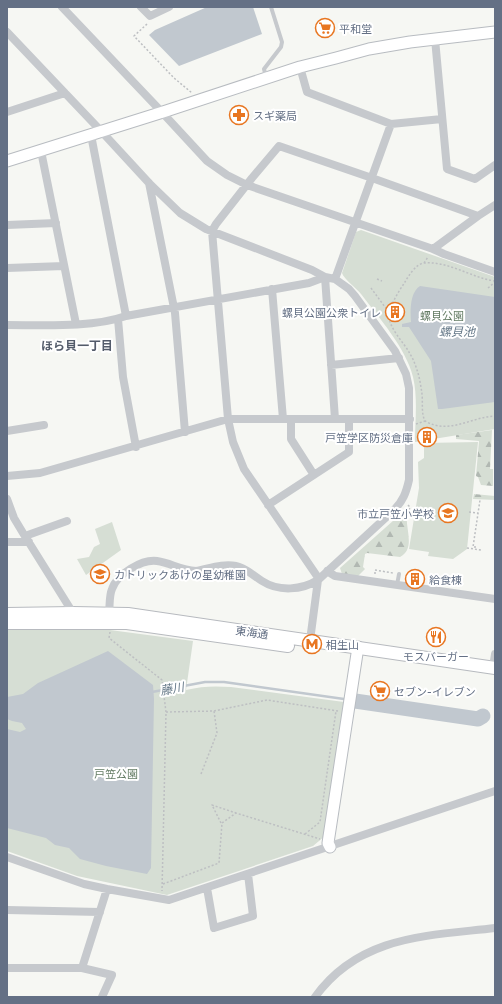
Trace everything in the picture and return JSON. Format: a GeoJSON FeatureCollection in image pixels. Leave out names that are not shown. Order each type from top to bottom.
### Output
{"type":"FeatureCollection","features":[{"type":"Feature","properties":{"kind":"main road","name":"東海通"},"geometry":{"type":"LineString","coordinates":[[7,614],[73,613],[110,618],[127,623],[309,644],[494,670]]}},
{"type":"Feature","properties":{"kind":"main road","name":"東海通"},"geometry":{"type":"LineString","coordinates":[[7,624],[110,618]]}},
{"type":"Feature","properties":{"kind":"street"},"geometry":{"type":"LineString","coordinates":[[62,7],[163,112],[207,161],[227,175],[247,184],[356,222],[432,252],[444,254],[495,272]]}},
{"type":"Feature","properties":{"kind":"street"},"geometry":{"type":"LineString","coordinates":[[141,7],[150,16],[170,7]]}},
{"type":"Feature","properties":{"kind":"street"},"geometry":{"type":"LineString","coordinates":[[7,32],[149,183],[191,221],[212,231],[312,270],[325,277],[335,279],[349,289],[395,351],[406,374],[409,388],[412,422],[407,492],[402,502],[319,579],[310,585],[283,589],[275,588],[236,566],[228,565],[191,571],[182,570],[158,561],[151,561],[138,564],[119,577],[111,594],[110,618]]}},
{"type":"Feature","properties":{"kind":"street"},"geometry":{"type":"LineString","coordinates":[[7,161],[102,132],[300,67],[411,40],[435,39],[495,32]]}},
{"type":"Feature","properties":{"kind":"street"},"geometry":{"type":"LineString","coordinates":[[435,39],[446,169],[475,179],[495,165]]}},
{"type":"Feature","properties":{"kind":"street"},"geometry":{"type":"LineString","coordinates":[[300,67],[307,92],[391,124],[442,119]]}},
{"type":"Feature","properties":{"kind":"street"},"geometry":{"type":"LineString","coordinates":[[7,112],[65,93]]}},
{"type":"Feature","properties":{"kind":"street"},"geometry":{"type":"LineString","coordinates":[[335,279],[391,124]]}},
{"type":"Feature","properties":{"kind":"street"},"geometry":{"type":"LineString","coordinates":[[91,135],[122,318],[123,377],[136,446]]}},
{"type":"Feature","properties":{"kind":"street"},"geometry":{"type":"LineString","coordinates":[[309,644],[319,579],[241,464],[233,442],[228,419],[212,231],[247,184],[279,146],[478,216]]}},
{"type":"Feature","properties":{"kind":"street"},"geometry":{"type":"LineString","coordinates":[[41,151],[76,324]]}},
{"type":"Feature","properties":{"kind":"street"},"geometry":{"type":"LineString","coordinates":[[149,183],[174,307],[185,432]]}},
{"type":"Feature","properties":{"kind":"street"},"geometry":{"type":"LineString","coordinates":[[432,252],[495,204]]}},
{"type":"Feature","properties":{"kind":"street"},"geometry":{"type":"LineString","coordinates":[[7,225],[56,223]]}},
{"type":"Feature","properties":{"kind":"street"},"geometry":{"type":"LineString","coordinates":[[7,268],[64,266]]}},
{"type":"Feature","properties":{"kind":"street"},"geometry":{"type":"LineString","coordinates":[[7,325],[76,324],[122,318],[174,307],[309,283],[325,277]]}},
{"type":"Feature","properties":{"kind":"street"},"geometry":{"type":"LineString","coordinates":[[325,277],[335,419]]}},
{"type":"Feature","properties":{"kind":"street"},"geometry":{"type":"LineString","coordinates":[[272,289],[287,419],[291,439],[314,475]]}},
{"type":"Feature","properties":{"kind":"street"},"geometry":{"type":"LineString","coordinates":[[331,365],[399,358]]}},
{"type":"Feature","properties":{"kind":"street"},"geometry":{"type":"LineString","coordinates":[[7,476],[40,473],[228,419],[350,419],[412,422]]}},
{"type":"Feature","properties":{"kind":"street"},"geometry":{"type":"LineString","coordinates":[[268,505],[349,452],[350,419]]}},
{"type":"Feature","properties":{"kind":"street"},"geometry":{"type":"LineString","coordinates":[[7,432],[44,425]]}},
{"type":"Feature","properties":{"kind":"street"},"geometry":{"type":"LineString","coordinates":[[7,499],[14,518],[73,613]]}},
{"type":"Feature","properties":{"kind":"street"},"geometry":{"type":"LineString","coordinates":[[7,542],[27,539],[66,521]]}},
{"type":"Feature","properties":{"kind":"street"},"geometry":{"type":"LineString","coordinates":[[327,571],[335,576],[495,599]]}},
{"type":"Feature","properties":{"kind":"street"},"geometry":{"type":"LineString","coordinates":[[329,845],[357,651]]}},
{"type":"Feature","properties":{"kind":"street"},"geometry":{"type":"LineString","coordinates":[[494,670],[495,654]]}},
{"type":"Feature","properties":{"kind":"street"},"geometry":{"type":"LineString","coordinates":[[7,857],[84,884],[107,890],[169,900],[329,845],[495,791]]}},
{"type":"Feature","properties":{"kind":"street"},"geometry":{"type":"LineString","coordinates":[[207,888],[214,928],[253,916],[248,874]]}},
{"type":"Feature","properties":{"kind":"street"},"geometry":{"type":"LineString","coordinates":[[82,968],[107,890]]}},
{"type":"Feature","properties":{"kind":"street"},"geometry":{"type":"LineString","coordinates":[[7,910],[100,912]]}},
{"type":"Feature","properties":{"kind":"street"},"geometry":{"type":"LineString","coordinates":[[315,997],[320,990],[339,972],[357,958],[394,942],[409,938],[495,928]]}},
{"type":"Feature","properties":{"kind":"street"},"geometry":{"type":"LineString","coordinates":[[7,968],[82,968],[112,976],[102,997]]}},
{"type":"Feature","properties":{"kind":"lane"},"geometry":{"type":"LineString","coordinates":[[267,78],[264,69],[281,47],[282,42],[271,7]]}},
{"type":"Feature","properties":{"kind":"lane"},"geometry":{"type":"LineString","coordinates":[[397,585],[399,574]]}},
{"type":"Feature","properties":{"kind":"path"},"geometry":{"type":"LineString","coordinates":[[150,23],[134,36],[174,78],[195,95]]}},
{"type":"Feature","properties":{"kind":"path"},"geometry":{"type":"LineString","coordinates":[[425,421],[419,376],[415,363],[407,348],[391,326],[389,320],[390,310],[410,273],[424,263],[432,252]]}},
{"type":"Feature","properties":{"kind":"path"},"geometry":{"type":"LineString","coordinates":[[424,263],[450,267],[495,282]]}},
{"type":"Feature","properties":{"kind":"path"},"geometry":{"type":"LineString","coordinates":[[377,279],[382,280]]}},
{"type":"Feature","properties":{"kind":"path"},"geometry":{"type":"LineString","coordinates":[[488,288],[495,282]]}},
{"type":"Feature","properties":{"kind":"path"},"geometry":{"type":"LineString","coordinates":[[371,288],[385,307],[390,310]]}},
{"type":"Feature","properties":{"kind":"path"},"geometry":{"type":"LineString","coordinates":[[412,422],[425,421],[440,426],[450,427],[480,418],[495,416]]}},
{"type":"Feature","properties":{"kind":"path"},"geometry":{"type":"LineString","coordinates":[[476,547],[474,546],[477,513],[480,500]]}},
{"type":"Feature","properties":{"kind":"path"},"geometry":{"type":"LineString","coordinates":[[406,504],[410,507],[408,514],[409,516]]}},
{"type":"Feature","properties":{"kind":"path"},"geometry":{"type":"LineString","coordinates":[[470,512],[477,513]]}},
{"type":"Feature","properties":{"kind":"path"},"geometry":{"type":"LineString","coordinates":[[467,548],[480,550]]}},
{"type":"Feature","properties":{"kind":"path"},"geometry":{"type":"LineString","coordinates":[[379,576],[375,575],[375,570],[399,574]]}},
{"type":"Feature","properties":{"kind":"path"},"geometry":{"type":"LineString","coordinates":[[110,618],[109,638],[162,680],[166,712],[162,899]]}},
{"type":"Feature","properties":{"kind":"path"},"geometry":{"type":"LineString","coordinates":[[166,712],[214,710],[267,700],[348,712]]}},
{"type":"Feature","properties":{"kind":"path"},"geometry":{"type":"LineString","coordinates":[[201,774],[217,733],[214,710]]}},
{"type":"Feature","properties":{"kind":"path"},"geometry":{"type":"LineString","coordinates":[[305,834],[320,822],[336,711]]}},
{"type":"Feature","properties":{"kind":"path"},"geometry":{"type":"LineString","coordinates":[[163,884],[219,863],[222,823],[212,805],[305,834],[329,845]]}},
{"type":"Feature","properties":{"kind":"path"},"geometry":{"type":"LineString","coordinates":[[222,823],[236,813]]}},
{"type":"Feature","properties":{"kind":"green space","name":"螺貝公園"},"geometry":{"type":"Polygon","coordinates":[[[361,230],[495,277],[495,429],[415,442],[415,385],[409,366],[391,334],[361,294],[342,273],[356,232],[361,230]]]}},
{"type":"Feature","properties":{"kind":"green space"},"geometry":{"type":"Polygon","coordinates":[[[492,430],[490,469],[493,469],[493,486],[481,485],[478,477],[476,476],[479,441],[456,439],[456,435],[492,430]]]}},
{"type":"Feature","properties":{"kind":"green space"},"geometry":{"type":"Polygon","coordinates":[[[478,442],[467,549],[453,559],[428,556],[429,552],[409,549],[419,488],[418,462],[424,458],[424,443],[478,442]]]}},
{"type":"Feature","properties":{"kind":"green space"},"geometry":{"type":"Polygon","coordinates":[[[474,494],[495,496],[495,500],[473,499],[474,494]]]}},
{"type":"Feature","properties":{"kind":"green space"},"geometry":{"type":"Polygon","coordinates":[[[403,512],[407,515],[409,538],[408,549],[405,553],[400,557],[367,553],[365,554],[363,567],[365,569],[358,576],[342,574],[340,568],[403,512]]]}},
{"type":"Feature","properties":{"kind":"green space"},"geometry":{"type":"Polygon","coordinates":[[[112,522],[121,550],[86,575],[77,559],[89,557],[94,547],[100,544],[95,529],[112,522]]]}},
{"type":"Feature","properties":{"kind":"green space","name":"戸笠公園"},"geometry":{"type":"Polygon","coordinates":[[[7,630],[110,630],[193,641],[186,690],[219,686],[344,702],[325,836],[313,846],[167,895],[77,876],[7,851],[7,630]]]}},
{"type":"Feature","properties":{"kind":"water"},"geometry":{"type":"Polygon","coordinates":[[[207,7],[253,7],[262,34],[179,66],[149,35],[155,30],[207,7]]]}},
{"type":"Feature","properties":{"kind":"water","name":"螺貝池"},"geometry":{"type":"Polygon","coordinates":[[[420,286],[495,297],[495,402],[438,409],[431,361],[409,327],[402,327],[402,324],[411,322],[412,297],[420,286]]]}},
{"type":"Feature","properties":{"kind":"water"},"geometry":{"type":"Polygon","coordinates":[[[108,651],[153,685],[151,868],[147,874],[80,859],[69,848],[55,845],[46,838],[7,828],[7,729],[20,732],[26,729],[22,723],[7,719],[7,697],[23,694],[38,683],[108,651]]]}},
{"type":"Feature","properties":{"kind":"waterway","name":"藤川"},"geometry":{"type":"LineString","coordinates":[[152,692],[205,682],[224,682],[344,699]]}},
{"type":"Feature","properties":{"kind":"waterway","name":"藤川"},"geometry":{"type":"LineString","coordinates":[[355,701],[478,719],[483,716]]}},
{"type":"Feature","properties":{"kind":"place","name":"平和堂"},"geometry":{"type":"Point","coordinates":[325,28]}},
{"type":"Feature","properties":{"kind":"place","name":"スギ薬局"},"geometry":{"type":"Point","coordinates":[239,115]}},
{"type":"Feature","properties":{"kind":"place","name":"螺貝公園公衆トイレ"},"geometry":{"type":"Point","coordinates":[395,312]}},
{"type":"Feature","properties":{"kind":"place","name":"戸笠学区防災倉庫"},"geometry":{"type":"Point","coordinates":[427,437]}},
{"type":"Feature","properties":{"kind":"place","name":"市立戸笠小学校"},"geometry":{"type":"Point","coordinates":[448,513]}},
{"type":"Feature","properties":{"kind":"place","name":"カトリックあけの星幼稚園"},"geometry":{"type":"Point","coordinates":[100,574]}},
{"type":"Feature","properties":{"kind":"place","name":"給食棟"},"geometry":{"type":"Point","coordinates":[415,579]}},
{"type":"Feature","properties":{"kind":"place","name":"モスバーガー"},"geometry":{"type":"Point","coordinates":[436,637]}},
{"type":"Feature","properties":{"kind":"place","name":"相生山"},"geometry":{"type":"Point","coordinates":[312,644]}},
{"type":"Feature","properties":{"kind":"place","name":"セブン-イレブン"},"geometry":{"type":"Point","coordinates":[380,691]}},
{"type":"Feature","properties":{"kind":"district","name":"ほら貝一丁目"},"geometry":{"type":"Point","coordinates":[77,345]}}]}
